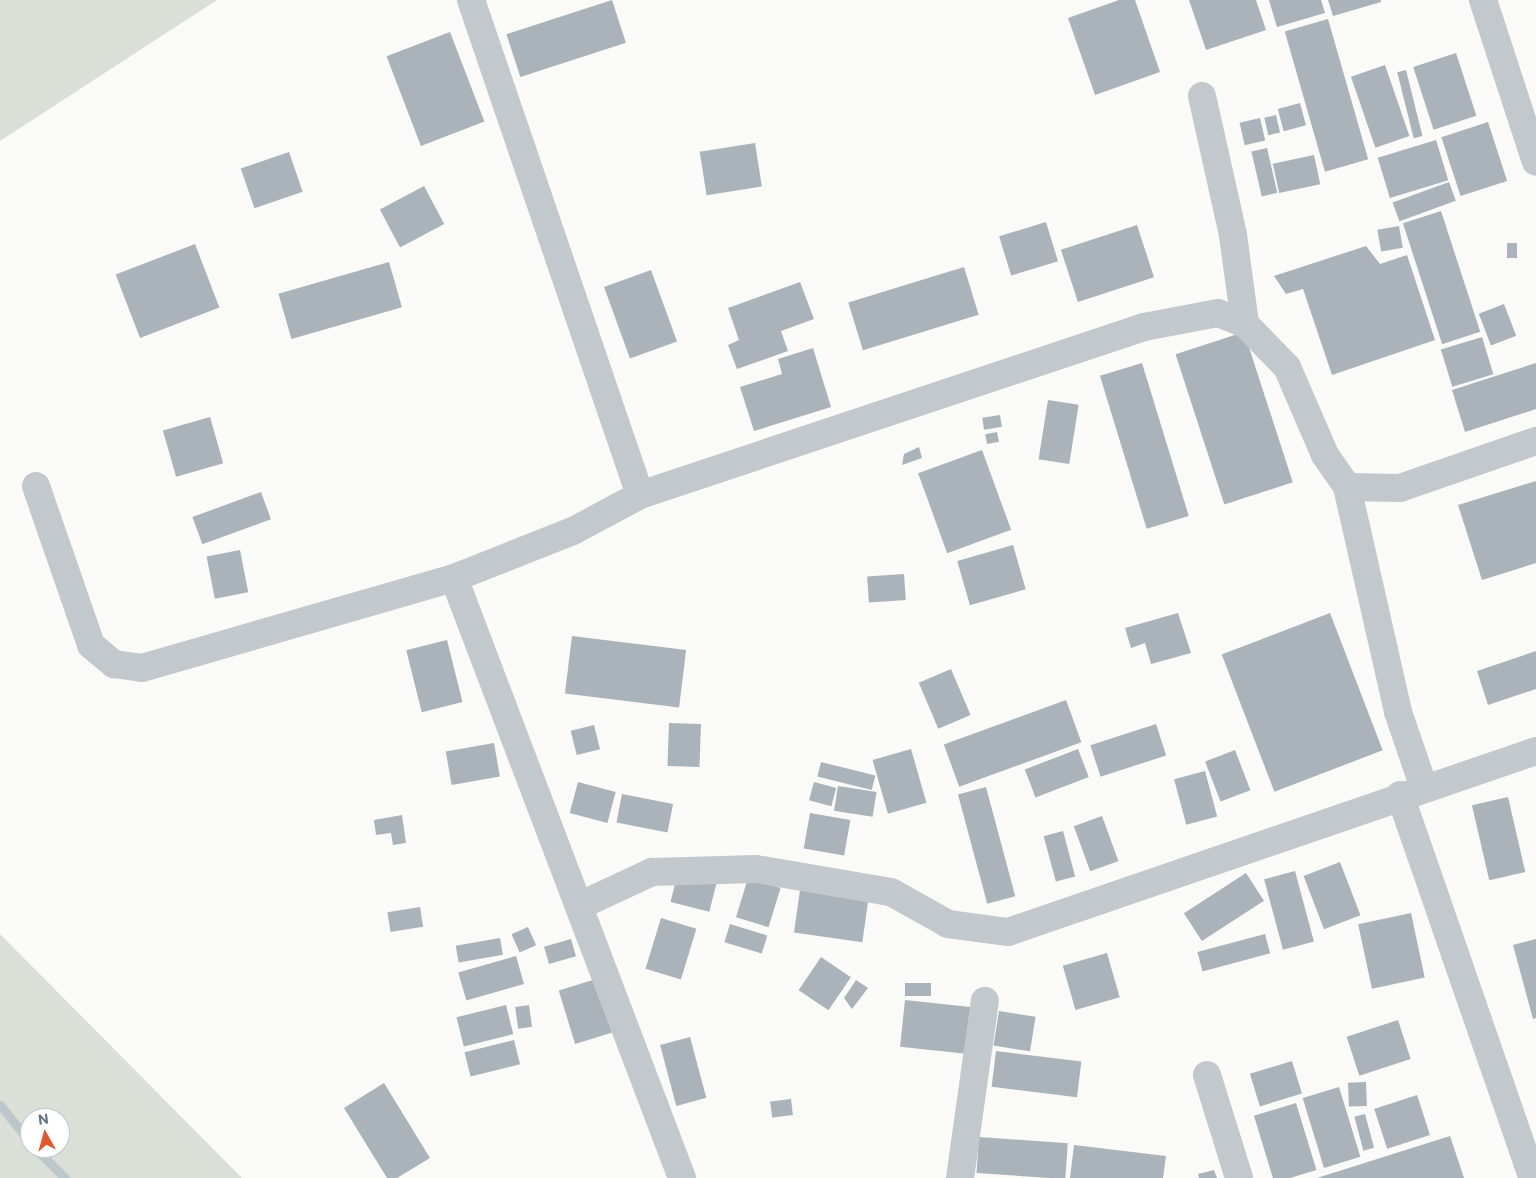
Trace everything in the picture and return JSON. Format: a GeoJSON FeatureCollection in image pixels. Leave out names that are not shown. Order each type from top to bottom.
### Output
{"type":"FeatureCollection","features":[{"type":"Feature","properties":{"kind":"street"},"geometry":{"type":"LineString","coordinates":[[471,0],[640,495]]}},
{"type":"Feature","properties":{"kind":"street"},"geometry":{"type":"LineString","coordinates":[[1483,0],[1536,162]]}},
{"type":"Feature","properties":{"kind":"street"},"geometry":{"type":"LineString","coordinates":[[1202,96],[1232,235],[1244,324]]}},
{"type":"Feature","properties":{"kind":"street"},"geometry":{"type":"LineString","coordinates":[[36,486],[91,644],[114,664],[142,668],[454,578],[573,531],[640,495],[1144,327],[1218,313],[1244,324],[1287,367],[1325,455],[1346,487],[1398,712],[1412,791],[1533,1178]]}},
{"type":"Feature","properties":{"kind":"street"},"geometry":{"type":"LineString","coordinates":[[1346,487],[1400,488],[1536,441]]}},
{"type":"Feature","properties":{"kind":"street"},"geometry":{"type":"LineString","coordinates":[[454,578],[682,1178]]}},
{"type":"Feature","properties":{"kind":"street"},"geometry":{"type":"LineString","coordinates":[[579,906],[652,872],[756,868],[890,892],[948,924],[1008,932],[1412,791],[1536,751]]}},
{"type":"Feature","properties":{"kind":"street"},"geometry":{"type":"LineString","coordinates":[[960,1178],[985,1001]]}},
{"type":"Feature","properties":{"kind":"street"},"geometry":{"type":"LineString","coordinates":[[1207,1075],[1239,1178]]}},
{"type":"Feature","properties":{"kind":"shaded area"},"geometry":{"type":"Polygon","coordinates":[[[0,0],[217,0],[0,141],[0,0]]]}},
{"type":"Feature","properties":{"kind":"shaded area"},"geometry":{"type":"Polygon","coordinates":[[[0,934],[242,1178],[0,1178],[0,934]]]}},
{"type":"Feature","properties":{"kind":"building"},"geometry":{"type":"Polygon","coordinates":[[[612,0],[626,43],[520,77],[506,34],[612,0]]]}},
{"type":"Feature","properties":{"kind":"building"},"geometry":{"type":"Polygon","coordinates":[[[1119,0],[1135,0],[1160,72],[1095,95],[1068,18],[1119,0]]]}},
{"type":"Feature","properties":{"kind":"building"},"geometry":{"type":"Polygon","coordinates":[[[1189,0],[1256,0],[1266,30],[1206,50],[1189,0]]]}},
{"type":"Feature","properties":{"kind":"building"},"geometry":{"type":"Polygon","coordinates":[[[1269,0],[1321,0],[1325,13],[1277,27],[1269,0]]]}},
{"type":"Feature","properties":{"kind":"building"},"geometry":{"type":"Polygon","coordinates":[[[1328,0],[1381,0],[1381,2],[1333,16],[1328,0]]]}},
{"type":"Feature","properties":{"kind":"building"},"geometry":{"type":"Polygon","coordinates":[[[1328,19],[1368,159],[1325,172],[1285,31],[1328,19]]]}},
{"type":"Feature","properties":{"kind":"building"},"geometry":{"type":"Polygon","coordinates":[[[450,32],[484,122],[421,146],[387,56],[450,32]]]}},
{"type":"Feature","properties":{"kind":"building"},"geometry":{"type":"Polygon","coordinates":[[[1456,53],[1476,116],[1434,130],[1413,67],[1456,53]]]}},
{"type":"Feature","properties":{"kind":"building"},"geometry":{"type":"Polygon","coordinates":[[[1385,65],[1409,136],[1375,148],[1351,77],[1385,65]]]}},
{"type":"Feature","properties":{"kind":"building"},"geometry":{"type":"Polygon","coordinates":[[[1406,70],[1422,136],[1414,138],[1397,72],[1406,70]]]}},
{"type":"Feature","properties":{"kind":"building"},"geometry":{"type":"Polygon","coordinates":[[[1300,103],[1306,125],[1284,131],[1278,109],[1300,103]]]}},
{"type":"Feature","properties":{"kind":"building"},"geometry":{"type":"Polygon","coordinates":[[[1276,115],[1280,133],[1268,135],[1264,118],[1276,115]]]}},
{"type":"Feature","properties":{"kind":"building"},"geometry":{"type":"Polygon","coordinates":[[[1260,118],[1265,140],[1245,145],[1240,123],[1260,118]]]}},
{"type":"Feature","properties":{"kind":"building"},"geometry":{"type":"Polygon","coordinates":[[[1488,122],[1507,181],[1461,196],[1441,137],[1488,122]]]}},
{"type":"Feature","properties":{"kind":"building"},"geometry":{"type":"Polygon","coordinates":[[[1436,140],[1448,180],[1390,198],[1378,158],[1436,140]]]}},
{"type":"Feature","properties":{"kind":"building"},"geometry":{"type":"Polygon","coordinates":[[[755,143],[762,186],[707,195],[700,152],[755,143]]]}},
{"type":"Feature","properties":{"kind":"building"},"geometry":{"type":"Polygon","coordinates":[[[1267,148],[1277,193],[1262,196],[1251,152],[1267,148]]]}},
{"type":"Feature","properties":{"kind":"building"},"geometry":{"type":"Polygon","coordinates":[[[289,152],[303,192],[254,208],[241,169],[289,152]]]}},
{"type":"Feature","properties":{"kind":"building"},"geometry":{"type":"Polygon","coordinates":[[[1314,155],[1320,184],[1279,193],[1273,164],[1314,155]]]}},
{"type":"Feature","properties":{"kind":"building"},"geometry":{"type":"Polygon","coordinates":[[[1449,182],[1456,201],[1399,221],[1393,203],[1449,182]]]}},
{"type":"Feature","properties":{"kind":"building"},"geometry":{"type":"Polygon","coordinates":[[[424,186],[444,224],[400,247],[380,209],[424,186]]]}},
{"type":"Feature","properties":{"kind":"building"},"geometry":{"type":"Polygon","coordinates":[[[1441,211],[1480,332],[1442,344],[1403,223],[1441,211]]]}},
{"type":"Feature","properties":{"kind":"building"},"geometry":{"type":"Polygon","coordinates":[[[1046,222],[1058,261],[1011,276],[999,236],[1046,222]]]}},
{"type":"Feature","properties":{"kind":"building"},"geometry":{"type":"Polygon","coordinates":[[[1137,225],[1154,277],[1078,302],[1061,250],[1137,225]]]}},
{"type":"Feature","properties":{"kind":"building"},"geometry":{"type":"Polygon","coordinates":[[[1399,226],[1403,248],[1381,251],[1377,230],[1399,226]]]}},
{"type":"Feature","properties":{"kind":"building"},"geometry":{"type":"Polygon","coordinates":[[[1507,243],[1517,243],[1517,258],[1507,258],[1507,243]]]}},
{"type":"Feature","properties":{"kind":"building"},"geometry":{"type":"Polygon","coordinates":[[[195,244],[219,307],[140,338],[116,274],[195,244]]]}},
{"type":"Feature","properties":{"kind":"building"},"geometry":{"type":"Polygon","coordinates":[[[1366,246],[1380,264],[1407,255],[1435,340],[1332,375],[1303,289],[1286,294],[1274,276],[1366,246]]]}},
{"type":"Feature","properties":{"kind":"building"},"geometry":{"type":"Polygon","coordinates":[[[389,262],[402,307],[291,339],[278,294],[389,262]]]}},
{"type":"Feature","properties":{"kind":"building"},"geometry":{"type":"Polygon","coordinates":[[[964,267],[979,315],[863,350],[848,302],[964,267]]]}},
{"type":"Feature","properties":{"kind":"building"},"geometry":{"type":"Polygon","coordinates":[[[651,270],[677,341],[630,359],[604,287],[651,270]]]}},
{"type":"Feature","properties":{"kind":"building"},"geometry":{"type":"Polygon","coordinates":[[[800,282],[814,319],[781,331],[788,351],[737,369],[728,345],[739,340],[728,308],[800,282]]]}},
{"type":"Feature","properties":{"kind":"building"},"geometry":{"type":"Polygon","coordinates":[[[1504,304],[1516,336],[1491,345],[1479,314],[1504,304]]]}},
{"type":"Feature","properties":{"kind":"building"},"geometry":{"type":"Polygon","coordinates":[[[1244,332],[1293,482],[1224,505],[1176,354],[1244,332]]]}},
{"type":"Feature","properties":{"kind":"building"},"geometry":{"type":"Polygon","coordinates":[[[1482,337],[1493,374],[1452,387],[1441,350],[1482,337]]]}},
{"type":"Feature","properties":{"kind":"building"},"geometry":{"type":"Polygon","coordinates":[[[813,348],[831,407],[754,431],[740,387],[782,374],[778,359],[813,348]]]}},
{"type":"Feature","properties":{"kind":"building"},"geometry":{"type":"Polygon","coordinates":[[[1142,363],[1189,516],[1147,529],[1100,376],[1142,363]]]}},
{"type":"Feature","properties":{"kind":"building"},"geometry":{"type":"Polygon","coordinates":[[[1536,363],[1536,409],[1465,432],[1452,390],[1536,363]]]}},
{"type":"Feature","properties":{"kind":"building"},"geometry":{"type":"Polygon","coordinates":[[[1048,400],[1079,405],[1069,464],[1039,459],[1048,400]]]}},
{"type":"Feature","properties":{"kind":"building"},"geometry":{"type":"Polygon","coordinates":[[[1000,415],[1002,427],[984,430],[982,418],[1000,415]]]}},
{"type":"Feature","properties":{"kind":"building"},"geometry":{"type":"Polygon","coordinates":[[[210,417],[223,463],[176,477],[163,431],[210,417]]]}},
{"type":"Feature","properties":{"kind":"building"},"geometry":{"type":"Polygon","coordinates":[[[997,432],[999,442],[987,444],[985,434],[997,432]]]}},
{"type":"Feature","properties":{"kind":"building"},"geometry":{"type":"Polygon","coordinates":[[[919,447],[922,458],[902,465],[904,454],[919,447]]]}},
{"type":"Feature","properties":{"kind":"building"},"geometry":{"type":"Polygon","coordinates":[[[982,450],[1011,530],[947,553],[918,473],[982,450]]]}},
{"type":"Feature","properties":{"kind":"building"},"geometry":{"type":"Polygon","coordinates":[[[1536,481],[1536,563],[1482,580],[1458,505],[1536,481]]]}},
{"type":"Feature","properties":{"kind":"building"},"geometry":{"type":"Polygon","coordinates":[[[261,492],[271,519],[202,544],[192,517],[261,492]]]}},
{"type":"Feature","properties":{"kind":"building"},"geometry":{"type":"Polygon","coordinates":[[[1013,545],[1026,589],[970,605],[957,561],[1013,545]]]}},
{"type":"Feature","properties":{"kind":"building"},"geometry":{"type":"Polygon","coordinates":[[[240,550],[248,592],[215,599],[207,556],[240,550]]]}},
{"type":"Feature","properties":{"kind":"building"},"geometry":{"type":"Polygon","coordinates":[[[904,574],[906,600],[869,603],[867,577],[904,574]]]}},
{"type":"Feature","properties":{"kind":"building"},"geometry":{"type":"Polygon","coordinates":[[[1178,613],[1191,653],[1151,664],[1145,643],[1131,648],[1125,628],[1178,613]]]}},
{"type":"Feature","properties":{"kind":"building"},"geometry":{"type":"Polygon","coordinates":[[[1330,613],[1383,750],[1274,792],[1222,655],[1330,613]]]}},
{"type":"Feature","properties":{"kind":"building"},"geometry":{"type":"Polygon","coordinates":[[[572,636],[686,650],[679,708],[565,694],[572,636]]]}},
{"type":"Feature","properties":{"kind":"building"},"geometry":{"type":"Polygon","coordinates":[[[447,640],[462,702],[422,712],[406,650],[447,640]]]}},
{"type":"Feature","properties":{"kind":"building"},"geometry":{"type":"Polygon","coordinates":[[[1536,651],[1536,689],[1488,705],[1477,671],[1536,651]]]}},
{"type":"Feature","properties":{"kind":"building"},"geometry":{"type":"Polygon","coordinates":[[[951,669],[971,715],[938,729],[919,683],[951,669]]]}},
{"type":"Feature","properties":{"kind":"building"},"geometry":{"type":"Polygon","coordinates":[[[1066,700],[1081,742],[959,787],[944,744],[1066,700]]]}},
{"type":"Feature","properties":{"kind":"building"},"geometry":{"type":"Polygon","coordinates":[[[669,723],[701,724],[699,767],[667,766],[669,723]]]}},
{"type":"Feature","properties":{"kind":"building"},"geometry":{"type":"Polygon","coordinates":[[[1156,724],[1166,755],[1101,777],[1090,745],[1156,724]]]}},
{"type":"Feature","properties":{"kind":"building"},"geometry":{"type":"Polygon","coordinates":[[[594,725],[600,749],[577,755],[571,731],[594,725]]]}},
{"type":"Feature","properties":{"kind":"building"},"geometry":{"type":"Polygon","coordinates":[[[494,743],[500,776],[452,785],[446,752],[494,743]]]}},
{"type":"Feature","properties":{"kind":"building"},"geometry":{"type":"Polygon","coordinates":[[[911,749],[926,803],[888,814],[873,760],[911,749]]]}},
{"type":"Feature","properties":{"kind":"building"},"geometry":{"type":"Polygon","coordinates":[[[1078,749],[1089,777],[1036,797],[1025,769],[1078,749]]]}},
{"type":"Feature","properties":{"kind":"building"},"geometry":{"type":"Polygon","coordinates":[[[1235,750],[1250,790],[1221,802],[1205,761],[1235,750]]]}},
{"type":"Feature","properties":{"kind":"building"},"geometry":{"type":"Polygon","coordinates":[[[821,762],[875,776],[872,790],[817,777],[821,762]]]}},
{"type":"Feature","properties":{"kind":"building"},"geometry":{"type":"Polygon","coordinates":[[[1205,771],[1217,816],[1186,825],[1174,779],[1205,771]]]}},
{"type":"Feature","properties":{"kind":"building"},"geometry":{"type":"Polygon","coordinates":[[[578,782],[616,792],[607,823],[570,813],[578,782]]]}},
{"type":"Feature","properties":{"kind":"building"},"geometry":{"type":"Polygon","coordinates":[[[814,782],[836,788],[831,806],[809,800],[814,782]]]}},
{"type":"Feature","properties":{"kind":"building"},"geometry":{"type":"Polygon","coordinates":[[[838,786],[877,792],[873,817],[834,811],[838,786]]]}},
{"type":"Feature","properties":{"kind":"building"},"geometry":{"type":"Polygon","coordinates":[[[986,787],[1015,896],[987,904],[958,795],[986,787]]]}},
{"type":"Feature","properties":{"kind":"building"},"geometry":{"type":"Polygon","coordinates":[[[622,794],[673,804],[668,832],[616,822],[622,794]]]}},
{"type":"Feature","properties":{"kind":"building"},"geometry":{"type":"Polygon","coordinates":[[[1508,797],[1525,872],[1489,880],[1472,805],[1508,797]]]}},
{"type":"Feature","properties":{"kind":"building"},"geometry":{"type":"Polygon","coordinates":[[[810,813],[850,820],[844,856],[804,848],[810,813]]]}},
{"type":"Feature","properties":{"kind":"building"},"geometry":{"type":"Polygon","coordinates":[[[402,815],[406,843],[393,845],[391,833],[376,835],[374,820],[402,815]]]}},
{"type":"Feature","properties":{"kind":"building"},"geometry":{"type":"Polygon","coordinates":[[[1102,816],[1118,861],[1090,871],[1074,826],[1102,816]]]}},
{"type":"Feature","properties":{"kind":"building"},"geometry":{"type":"Polygon","coordinates":[[[1063,831],[1075,876],[1056,882],[1044,836],[1063,831]]]}},
{"type":"Feature","properties":{"kind":"building"},"geometry":{"type":"Polygon","coordinates":[[[1340,862],[1360,915],[1324,929],[1304,876],[1340,862]]]}},
{"type":"Feature","properties":{"kind":"building"},"geometry":{"type":"Polygon","coordinates":[[[1295,871],[1314,942],[1283,950],[1264,879],[1295,871]]]}},
{"type":"Feature","properties":{"kind":"building"},"geometry":{"type":"Polygon","coordinates":[[[678,872],[717,882],[709,912],[671,902],[678,872]]]}},
{"type":"Feature","properties":{"kind":"building"},"geometry":{"type":"Polygon","coordinates":[[[1246,873],[1264,901],[1202,941],[1184,913],[1246,873]]]}},
{"type":"Feature","properties":{"kind":"building"},"geometry":{"type":"Polygon","coordinates":[[[748,878],[781,888],[769,927],[736,917],[748,878]]]}},
{"type":"Feature","properties":{"kind":"building"},"geometry":{"type":"Polygon","coordinates":[[[800,890],[868,900],[862,942],[794,933],[800,890]]]}},
{"type":"Feature","properties":{"kind":"building"},"geometry":{"type":"Polygon","coordinates":[[[420,907],[423,927],[391,932],[387,912],[420,907]]]}},
{"type":"Feature","properties":{"kind":"building"},"geometry":{"type":"Polygon","coordinates":[[[1411,913],[1425,978],[1372,989],[1358,924],[1411,913]]]}},
{"type":"Feature","properties":{"kind":"building"},"geometry":{"type":"Polygon","coordinates":[[[661,918],[696,929],[681,980],[646,969],[661,918]]]}},
{"type":"Feature","properties":{"kind":"building"},"geometry":{"type":"Polygon","coordinates":[[[730,924],[767,935],[762,954],[724,942],[730,924]]]}},
{"type":"Feature","properties":{"kind":"building"},"geometry":{"type":"Polygon","coordinates":[[[528,927],[536,945],[520,953],[512,934],[528,927]]]}},
{"type":"Feature","properties":{"kind":"building"},"geometry":{"type":"Polygon","coordinates":[[[1265,934],[1270,953],[1203,971],[1197,952],[1265,934]]]}},
{"type":"Feature","properties":{"kind":"building"},"geometry":{"type":"Polygon","coordinates":[[[500,938],[503,955],[459,963],[456,946],[500,938]]]}},
{"type":"Feature","properties":{"kind":"building"},"geometry":{"type":"Polygon","coordinates":[[[571,939],[576,956],[549,964],[544,947],[571,939]]]}},
{"type":"Feature","properties":{"kind":"building"},"geometry":{"type":"Polygon","coordinates":[[[1536,939],[1536,1018],[1533,1019],[1513,945],[1536,939]]]}},
{"type":"Feature","properties":{"kind":"building"},"geometry":{"type":"Polygon","coordinates":[[[1107,953],[1120,997],[1075,1010],[1063,966],[1107,953]]]}},
{"type":"Feature","properties":{"kind":"building"},"geometry":{"type":"Polygon","coordinates":[[[516,956],[524,984],[466,1000],[458,973],[516,956]]]}},
{"type":"Feature","properties":{"kind":"building"},"geometry":{"type":"Polygon","coordinates":[[[821,957],[851,977],[828,1010],[799,990],[821,957]]]}},
{"type":"Feature","properties":{"kind":"building"},"geometry":{"type":"Polygon","coordinates":[[[596,979],[612,1033],[575,1044],[559,990],[596,979]]]}},
{"type":"Feature","properties":{"kind":"building"},"geometry":{"type":"Polygon","coordinates":[[[856,980],[868,988],[852,1009],[844,998],[856,980]]]}},
{"type":"Feature","properties":{"kind":"building"},"geometry":{"type":"Polygon","coordinates":[[[905,983],[931,983],[931,996],[905,996],[905,983]]]}},
{"type":"Feature","properties":{"kind":"building"},"geometry":{"type":"Polygon","coordinates":[[[905,1000],[971,1007],[966,1054],[900,1047],[905,1000]]]}},
{"type":"Feature","properties":{"kind":"building"},"geometry":{"type":"Polygon","coordinates":[[[506,1005],[513,1034],[464,1046],[457,1017],[506,1005]]]}},
{"type":"Feature","properties":{"kind":"building"},"geometry":{"type":"Polygon","coordinates":[[[529,1005],[532,1027],[518,1029],[515,1007],[529,1005]]]}},
{"type":"Feature","properties":{"kind":"building"},"geometry":{"type":"Polygon","coordinates":[[[999,1011],[1036,1017],[1030,1051],[994,1046],[999,1011]]]}},
{"type":"Feature","properties":{"kind":"building"},"geometry":{"type":"Polygon","coordinates":[[[1398,1020],[1411,1059],[1359,1076],[1347,1037],[1398,1020]]]}},
{"type":"Feature","properties":{"kind":"building"},"geometry":{"type":"Polygon","coordinates":[[[690,1037],[706,1098],[676,1106],[660,1045],[690,1037]]]}},
{"type":"Feature","properties":{"kind":"building"},"geometry":{"type":"Polygon","coordinates":[[[514,1040],[520,1064],[471,1077],[465,1052],[514,1040]]]}},
{"type":"Feature","properties":{"kind":"building"},"geometry":{"type":"Polygon","coordinates":[[[996,1051],[1081,1061],[1077,1097],[992,1087],[996,1051]]]}},
{"type":"Feature","properties":{"kind":"building"},"geometry":{"type":"Polygon","coordinates":[[[1292,1061],[1302,1094],[1260,1106],[1250,1074],[1292,1061]]]}},
{"type":"Feature","properties":{"kind":"building"},"geometry":{"type":"Polygon","coordinates":[[[1366,1082],[1367,1106],[1349,1107],[1348,1083],[1366,1082]]]}},
{"type":"Feature","properties":{"kind":"building"},"geometry":{"type":"Polygon","coordinates":[[[384,1083],[430,1158],[397,1178],[387,1178],[344,1108],[384,1083]]]}},
{"type":"Feature","properties":{"kind":"building"},"geometry":{"type":"Polygon","coordinates":[[[1339,1087],[1360,1157],[1324,1168],[1303,1098],[1339,1087]]]}},
{"type":"Feature","properties":{"kind":"building"},"geometry":{"type":"Polygon","coordinates":[[[1417,1095],[1430,1135],[1387,1149],[1374,1109],[1417,1095]]]}},
{"type":"Feature","properties":{"kind":"building"},"geometry":{"type":"Polygon","coordinates":[[[791,1099],[793,1115],[772,1117],[770,1102],[791,1099]]]}},
{"type":"Feature","properties":{"kind":"building"},"geometry":{"type":"Polygon","coordinates":[[[1296,1103],[1316,1170],[1290,1178],[1273,1178],[1254,1116],[1296,1103]]]}},
{"type":"Feature","properties":{"kind":"building"},"geometry":{"type":"Polygon","coordinates":[[[1365,1114],[1374,1148],[1363,1151],[1354,1117],[1365,1114]]]}},
{"type":"Feature","properties":{"kind":"building"},"geometry":{"type":"Polygon","coordinates":[[[1450,1136],[1464,1178],[1317,1178],[1450,1136]]]}},
{"type":"Feature","properties":{"kind":"building"},"geometry":{"type":"Polygon","coordinates":[[[979,1137],[1068,1143],[1065,1178],[976,1173],[979,1137]]]}},
{"type":"Feature","properties":{"kind":"building"},"geometry":{"type":"Polygon","coordinates":[[[1074,1145],[1166,1156],[1163,1178],[1070,1178],[1074,1145]]]}},
{"type":"Feature","properties":{"kind":"building"},"geometry":{"type":"Polygon","coordinates":[[[1214,1170],[1217,1178],[1199,1178],[1198,1174],[1214,1170]]]}},
{"type":"Feature","properties":{"kind":"waterway"},"geometry":{"type":"LineString","coordinates":[[0,1105],[20,1130]]}},
{"type":"Feature","properties":{"kind":"waterway"},"geometry":{"type":"LineString","coordinates":[[45,1158],[65,1178]]}}]}
